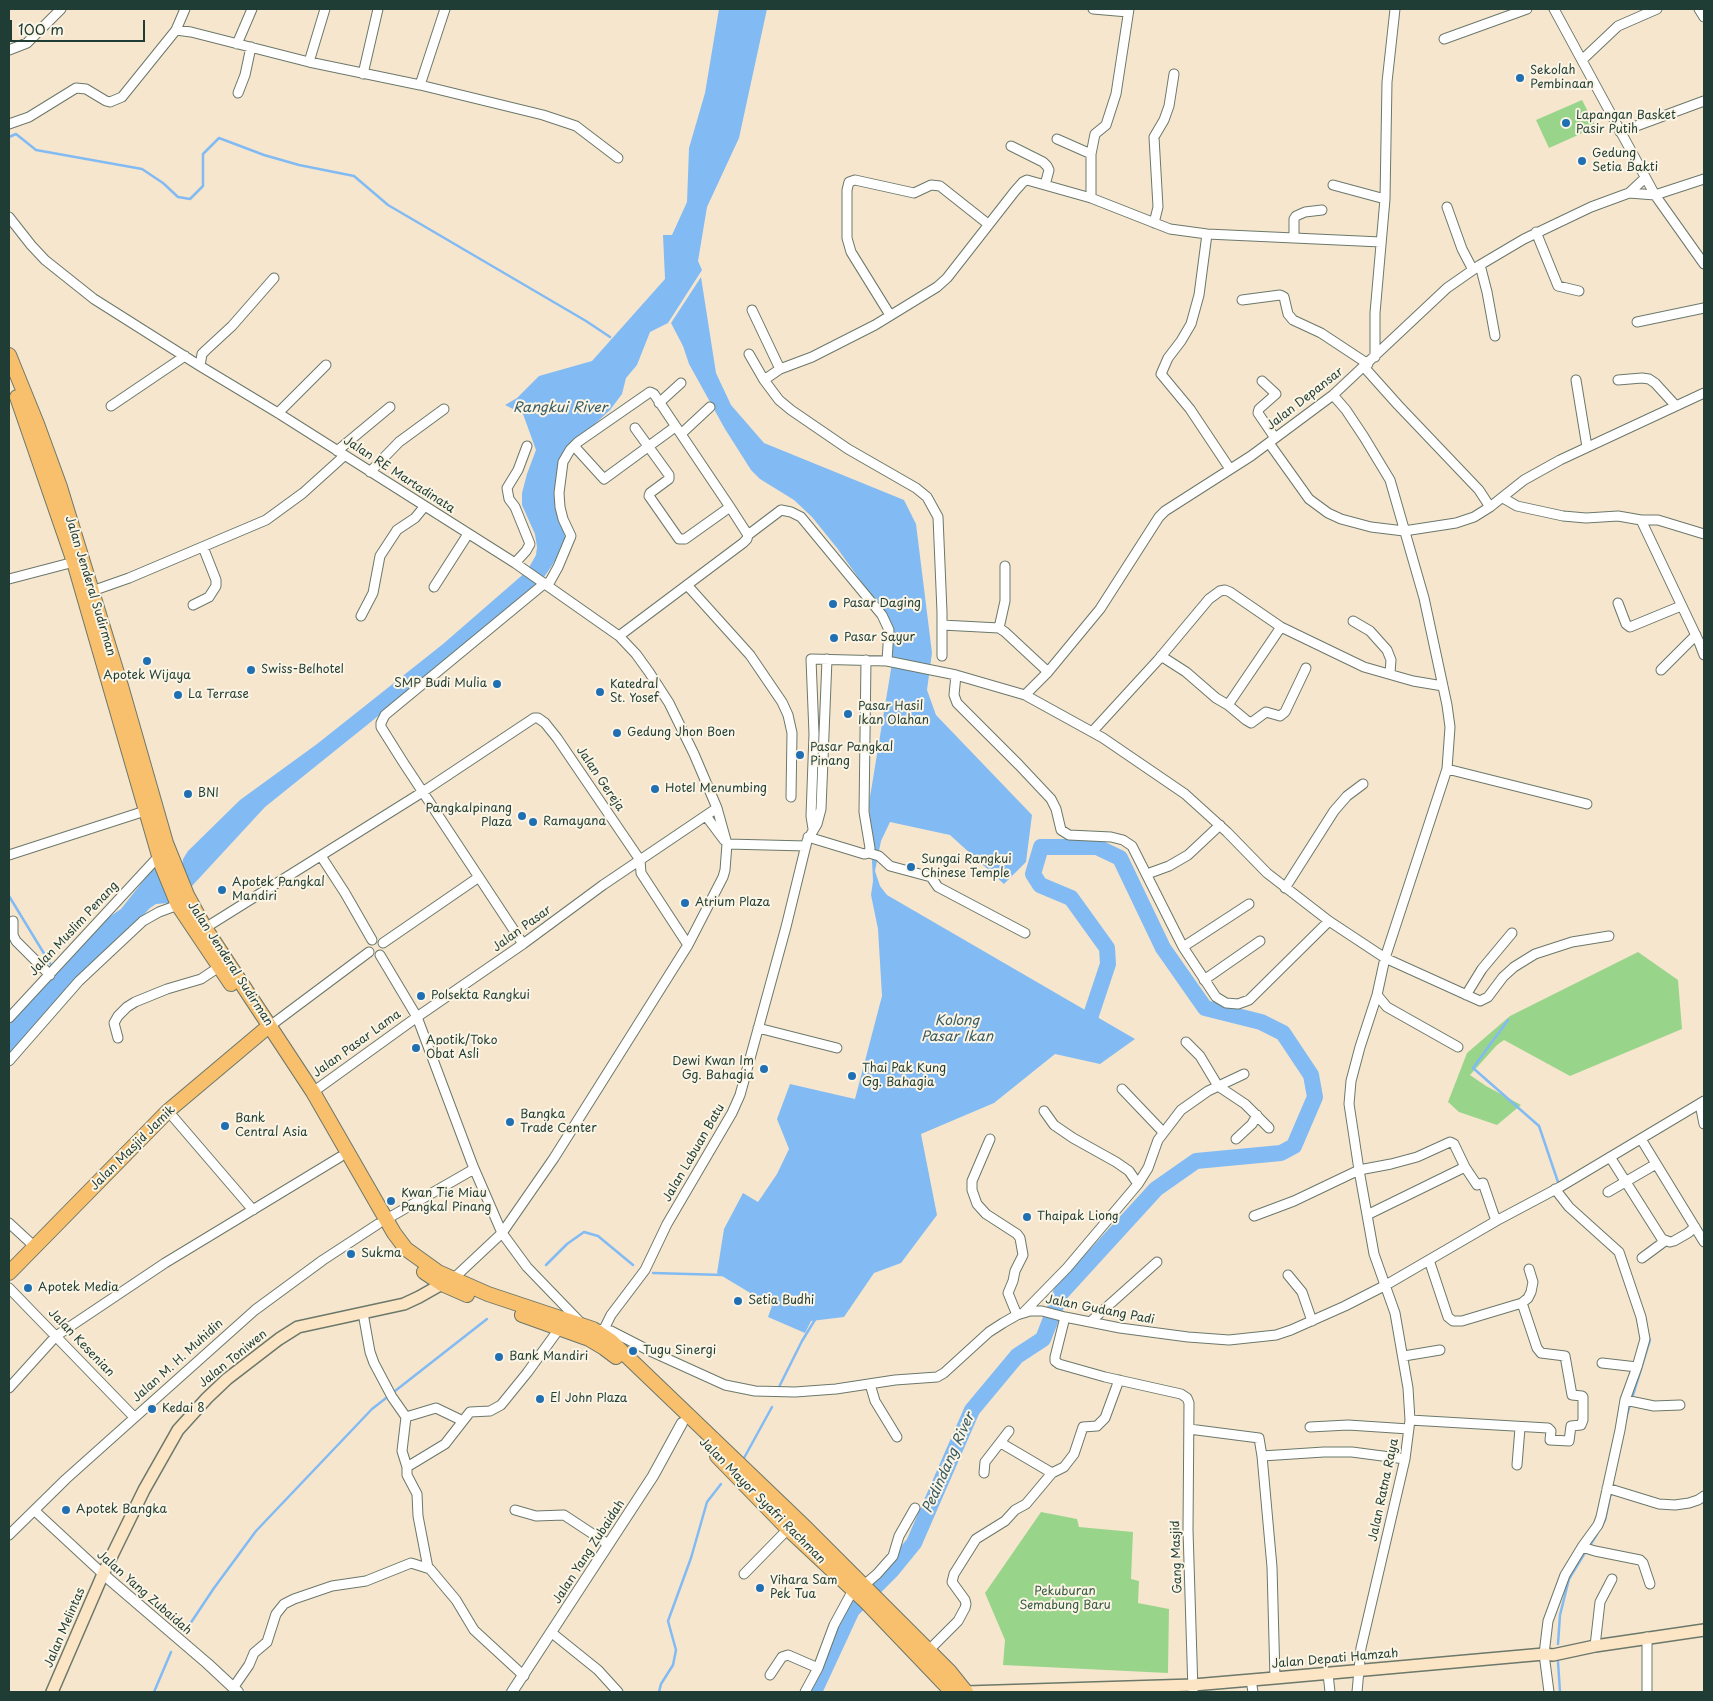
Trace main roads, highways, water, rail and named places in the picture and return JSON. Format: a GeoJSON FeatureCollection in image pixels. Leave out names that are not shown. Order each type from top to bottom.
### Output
{"type":"FeatureCollection","features":[{"type":"Feature","properties":{"kind":"highway","name":"Jalan Jenderal Sudirman"},"geometry":{"type":"LineString","coordinates":[[9,355],[51,460],[92,591],[165,862]]}},
{"type":"Feature","properties":{"kind":"highway","name":"Jalan Jenderal Sudirman"},"geometry":{"type":"LineString","coordinates":[[9,378],[33,440],[74,562],[145,811],[181,901],[219,967],[313,1092],[381,1222]]}},
{"type":"Feature","properties":{"kind":"highway","name":"Jalan Jenderal Sudirman"},"geometry":{"type":"LineString","coordinates":[[181,901],[206,928],[340,1157],[401,1253],[481,1301],[559,1328]]}},
{"type":"Feature","properties":{"kind":"highway","name":"Jalan Masjid Jamik"},"geometry":{"type":"LineString","coordinates":[[9,1273],[168,1111],[266,1028]]}},
{"type":"Feature","properties":{"kind":"highway","name":"Jalan Jenderal Sudirman"},"geometry":{"type":"LineString","coordinates":[[448,1282],[594,1328]]}},
{"type":"Feature","properties":{"kind":"highway","name":"Jalan Mayor Syafri Rachman"},"geometry":{"type":"LineString","coordinates":[[559,1328],[589,1339],[610,1352],[740,1479],[788,1529],[863,1593],[971,1692]]}},
{"type":"Feature","properties":{"kind":"highway","name":"Jalan Mayor Syafri Rachman"},"geometry":{"type":"LineString","coordinates":[[594,1328],[611,1341],[804,1526],[952,1692]]}},
{"type":"Feature","properties":{"kind":"main road","name":"Jalan Toniwen"},"geometry":{"type":"LineString","coordinates":[[103,1574],[144,1490],[172,1440],[185,1421],[227,1379],[292,1331],[305,1325],[412,1301],[448,1282]]}},
{"type":"Feature","properties":{"kind":"main road","name":"Jalan Melintas"},"geometry":{"type":"LineString","coordinates":[[52,1692],[103,1574]]}},
{"type":"Feature","properties":{"kind":"main road","name":"Jalan Depati Hamzah"},"geometry":{"type":"LineString","coordinates":[[971,1692],[1193,1688],[1251,1680],[1544,1654],[1553,1655],[1647,1637],[1704,1630]]}},
{"type":"Feature","properties":{"kind":"water","name":"Rangkui River"},"geometry":{"type":"Polygon","coordinates":[[[719,9],[767,9],[739,138],[707,207],[698,261],[702,270],[668,323],[650,332],[637,365],[626,378],[622,394],[610,410],[571,446],[559,469],[565,539],[563,547],[551,567],[537,587],[525,598],[265,807],[192,886],[170,903],[156,904],[150,908],[9,1058],[9,1025],[106,919],[121,909],[154,867],[174,873],[182,867],[183,859],[188,851],[240,800],[317,744],[443,644],[527,571],[536,555],[537,547],[535,534],[522,505],[522,493],[536,450],[523,414],[505,405],[517,398],[539,376],[592,361],[665,279],[663,235],[672,235],[687,202],[689,148],[705,93],[719,9]]]}},
{"type":"Feature","properties":{"kind":"water","name":"Kolong Pasar Ikan"},"geometry":{"type":"Polygon","coordinates":[[[701,277],[716,373],[731,405],[764,443],[904,500],[916,524],[932,653],[927,690],[936,715],[1032,815],[1026,862],[1004,884],[950,835],[890,822],[881,841],[875,871],[880,886],[887,895],[1135,1039],[1100,1064],[1055,1054],[994,1103],[921,1134],[937,1215],[901,1263],[874,1273],[844,1317],[811,1321],[805,1333],[768,1317],[772,1306],[717,1273],[724,1229],[743,1193],[758,1202],[777,1174],[789,1149],[777,1119],[790,1084],[855,1099],[882,996],[878,929],[871,895],[873,881],[869,803],[893,657],[891,623],[837,548],[812,517],[794,500],[760,479],[751,470],[725,429],[689,364],[683,346],[671,323],[701,277]]]}},
{"type":"Feature","properties":{"kind":"waterway"},"geometry":{"type":"LineString","coordinates":[[9,137],[16,134],[36,150],[142,169],[163,183],[178,197],[190,199],[203,186],[203,154],[219,138],[264,155],[299,165],[354,176],[388,205],[610,337]]}},
{"type":"Feature","properties":{"kind":"waterway","name":"Pedindang River"},"geometry":{"type":"LineString","coordinates":[[814,1692],[852,1610],[892,1570],[914,1543],[972,1410],[1017,1356],[1043,1339],[1061,1293],[1156,1189],[1196,1161],[1281,1153],[1294,1146],[1315,1097],[1311,1075],[1283,1033],[1261,1022],[1205,1008],[1163,948],[1120,858],[1097,847],[1041,847],[1033,874],[1040,885],[1071,898],[1107,948],[1108,964],[1090,1018]]}},
{"type":"Feature","properties":{"kind":"waterway"},"geometry":{"type":"LineString","coordinates":[[9,896],[51,965]]}},
{"type":"Feature","properties":{"kind":"waterway"},"geometry":{"type":"LineString","coordinates":[[1508,1020],[1473,1068],[1539,1126],[1559,1185]]}},
{"type":"Feature","properties":{"kind":"waterway"},"geometry":{"type":"LineString","coordinates":[[546,1265],[567,1244],[584,1232],[598,1236],[633,1265]]}},
{"type":"Feature","properties":{"kind":"waterway"},"geometry":{"type":"LineString","coordinates":[[653,1273],[724,1275]]}},
{"type":"Feature","properties":{"kind":"waterway"},"geometry":{"type":"LineString","coordinates":[[779,1387],[816,1318]]}},
{"type":"Feature","properties":{"kind":"waterway"},"geometry":{"type":"LineString","coordinates":[[188,1627],[256,1531],[372,1409],[487,1319]]}},
{"type":"Feature","properties":{"kind":"waterway"},"geometry":{"type":"LineString","coordinates":[[1626,1418],[1650,1340],[1648,1336]]}},
{"type":"Feature","properties":{"kind":"waterway"},"geometry":{"type":"LineString","coordinates":[[744,1458],[772,1407]]}},
{"type":"Feature","properties":{"kind":"waterway"},"geometry":{"type":"LineString","coordinates":[[659,1692],[661,1684],[673,1665],[676,1650],[668,1621],[691,1558],[707,1502],[721,1484]]}},
{"type":"Feature","properties":{"kind":"waterway"},"geometry":{"type":"LineString","coordinates":[[1602,1525],[1605,1520],[1611,1492]]}},
{"type":"Feature","properties":{"kind":"waterway"},"geometry":{"type":"LineString","coordinates":[[1589,1547],[1597,1534]]}},
{"type":"Feature","properties":{"kind":"waterway"},"geometry":{"type":"LineString","coordinates":[[1558,1644],[1560,1615],[1569,1579],[1586,1551]]}},
{"type":"Feature","properties":{"kind":"waterway"},"geometry":{"type":"LineString","coordinates":[[154,1692],[171,1652]]}},
{"type":"Feature","properties":{"kind":"waterway"},"geometry":{"type":"LineString","coordinates":[[1558,1662],[1560,1692]]}},
{"type":"Feature","properties":{"kind":"place","name":"Sekolah Pembinaan"},"geometry":{"type":"Point","coordinates":[1520,78]}},
{"type":"Feature","properties":{"kind":"place","name":"Lapangan Basket Pasir Putih"},"geometry":{"type":"Point","coordinates":[1566,123]}},
{"type":"Feature","properties":{"kind":"place","name":"Gedung Setia Bakti"},"geometry":{"type":"Point","coordinates":[1582,161]}},
{"type":"Feature","properties":{"kind":"place","name":"Pasar Daging"},"geometry":{"type":"Point","coordinates":[833,604]}},
{"type":"Feature","properties":{"kind":"place","name":"Pasar Sayur"},"geometry":{"type":"Point","coordinates":[834,638]}},
{"type":"Feature","properties":{"kind":"place","name":"Apotek Wijaya"},"geometry":{"type":"Point","coordinates":[147,661]}},
{"type":"Feature","properties":{"kind":"place","name":"Swiss-Belhotel"},"geometry":{"type":"Point","coordinates":[251,670]}},
{"type":"Feature","properties":{"kind":"place","name":"SMP Budi Mulia"},"geometry":{"type":"Point","coordinates":[497,684]}},
{"type":"Feature","properties":{"kind":"place","name":"Katedral St. Yosef"},"geometry":{"type":"Point","coordinates":[600,692]}},
{"type":"Feature","properties":{"kind":"place","name":"La Terrase"},"geometry":{"type":"Point","coordinates":[178,695]}},
{"type":"Feature","properties":{"kind":"place","name":"Pasar Hasil Ikan Olahan"},"geometry":{"type":"Point","coordinates":[848,714]}},
{"type":"Feature","properties":{"kind":"place","name":"Gedung Jhon Boen"},"geometry":{"type":"Point","coordinates":[617,733]}},
{"type":"Feature","properties":{"kind":"place","name":"Pasar Pangkal Pinang"},"geometry":{"type":"Point","coordinates":[800,755]}},
{"type":"Feature","properties":{"kind":"place","name":"Hotel Menumbing"},"geometry":{"type":"Point","coordinates":[655,789]}},
{"type":"Feature","properties":{"kind":"place","name":"BNI"},"geometry":{"type":"Point","coordinates":[188,794]}},
{"type":"Feature","properties":{"kind":"place","name":"Pangkalpinang Plaza"},"geometry":{"type":"Point","coordinates":[522,816]}},
{"type":"Feature","properties":{"kind":"place","name":"Ramayana"},"geometry":{"type":"Point","coordinates":[533,822]}},
{"type":"Feature","properties":{"kind":"place","name":"Sungai Rangkui Chinese Temple"},"geometry":{"type":"Point","coordinates":[911,867]}},
{"type":"Feature","properties":{"kind":"place","name":"Apotek Pangkal Mandiri"},"geometry":{"type":"Point","coordinates":[222,890]}},
{"type":"Feature","properties":{"kind":"place","name":"Atrium Plaza"},"geometry":{"type":"Point","coordinates":[685,903]}},
{"type":"Feature","properties":{"kind":"place","name":"Polsekta Rangkui"},"geometry":{"type":"Point","coordinates":[421,996]}},
{"type":"Feature","properties":{"kind":"place","name":"Apotik/Toko Obat Asli"},"geometry":{"type":"Point","coordinates":[416,1048]}},
{"type":"Feature","properties":{"kind":"place","name":"Dewi Kwan Im Gg. Bahagia"},"geometry":{"type":"Point","coordinates":[764,1069]}},
{"type":"Feature","properties":{"kind":"place","name":"Thai Pak Kung Gg. Bahagia"},"geometry":{"type":"Point","coordinates":[852,1076]}},
{"type":"Feature","properties":{"kind":"place","name":"Bangka Trade Center"},"geometry":{"type":"Point","coordinates":[510,1122]}},
{"type":"Feature","properties":{"kind":"place","name":"Bank Central Asia"},"geometry":{"type":"Point","coordinates":[225,1126]}},
{"type":"Feature","properties":{"kind":"place","name":"Kwan Tie Miau Pangkal Pinang"},"geometry":{"type":"Point","coordinates":[391,1201]}},
{"type":"Feature","properties":{"kind":"place","name":"Thaipak Liong"},"geometry":{"type":"Point","coordinates":[1027,1217]}},
{"type":"Feature","properties":{"kind":"place","name":"Sukma"},"geometry":{"type":"Point","coordinates":[351,1254]}},
{"type":"Feature","properties":{"kind":"place","name":"Apotek Media"},"geometry":{"type":"Point","coordinates":[28,1288]}},
{"type":"Feature","properties":{"kind":"place","name":"Setia Budhi"},"geometry":{"type":"Point","coordinates":[738,1301]}},
{"type":"Feature","properties":{"kind":"place","name":"Tugu Sinergi"},"geometry":{"type":"Point","coordinates":[633,1351]}},
{"type":"Feature","properties":{"kind":"place","name":"Bank Mandiri"},"geometry":{"type":"Point","coordinates":[499,1357]}},
{"type":"Feature","properties":{"kind":"place","name":"El John Plaza"},"geometry":{"type":"Point","coordinates":[540,1399]}},
{"type":"Feature","properties":{"kind":"place","name":"Kedai 8"},"geometry":{"type":"Point","coordinates":[152,1409]}},
{"type":"Feature","properties":{"kind":"place","name":"Apotek Bangka"},"geometry":{"type":"Point","coordinates":[66,1510]}},
{"type":"Feature","properties":{"kind":"place","name":"Vihara Sam Pek Tua"},"geometry":{"type":"Point","coordinates":[760,1588]}},
{"type":"Feature","properties":{"kind":"park label","name":"Pekuburan Semabung Baru"},"geometry":{"type":"Point","coordinates":[1065,1599]}}]}
